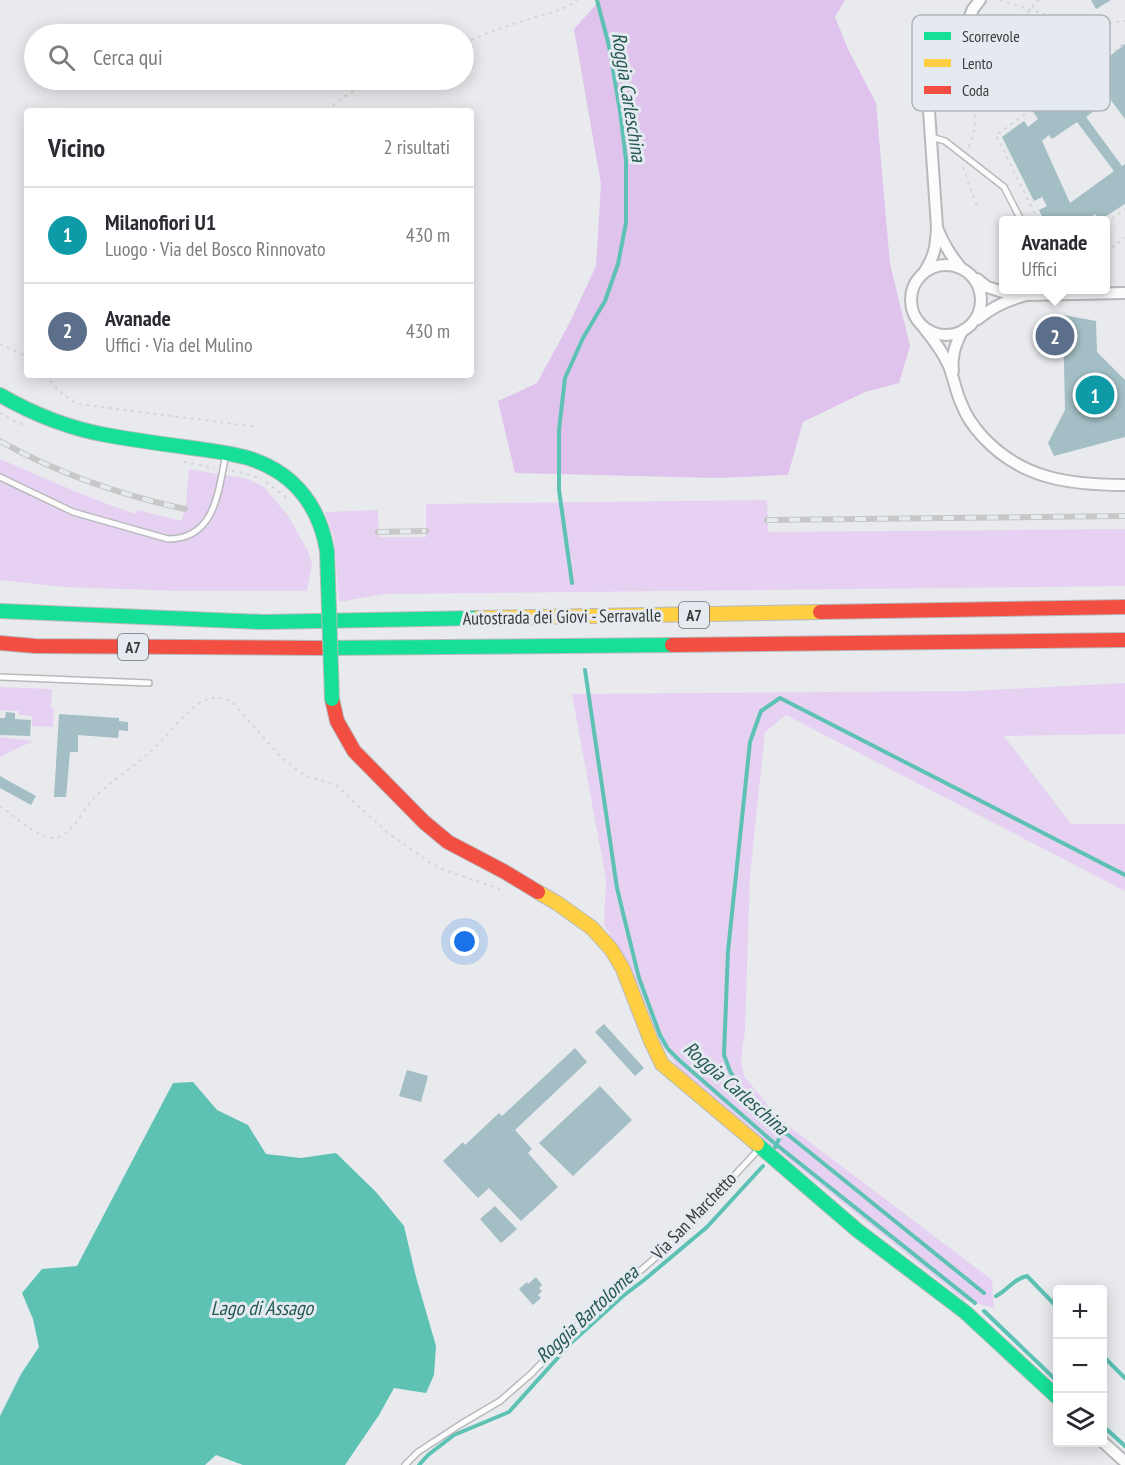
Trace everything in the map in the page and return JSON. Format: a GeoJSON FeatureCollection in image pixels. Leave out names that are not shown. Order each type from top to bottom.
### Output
{"type":"FeatureCollection","features":[{"type":"Feature","properties":{"kind":"main road"},"geometry":{"type":"LineString","coordinates":[[3,397],[55,421],[87,431],[244,456],[279,471],[297,486],[319,518],[327,551],[332,699],[337,721],[354,751],[448,843],[505,872],[557,903],[592,928],[611,948],[623,969],[662,1064],[857,1230],[965,1312],[1053,1393]]}},
{"type":"Feature","properties":{"kind":"main road","name":"Autostrada dei Giovi - Serravalle"},"geometry":{"type":"LineString","coordinates":[[0,611],[263,622],[1125,607]]}},
{"type":"Feature","properties":{"kind":"main road","name":"Autostrada dei Giovi - Serravalle"},"geometry":{"type":"LineString","coordinates":[[0,643],[35,646],[267,649],[1125,639]]}},
{"type":"Feature","properties":{"kind":"street"},"geometry":{"type":"LineString","coordinates":[[929,111],[937,227],[933,258],[913,288],[912,310],[916,320],[940,349],[948,365],[962,407],[975,428],[992,446],[1011,461],[1053,479],[1074,483],[1125,485]]}},
{"type":"Feature","properties":{"kind":"street"},"geometry":{"type":"LineString","coordinates":[[937,227],[944,243],[961,268]]}},
{"type":"Feature","properties":{"kind":"street"},"geometry":{"type":"LineString","coordinates":[[925,271],[934,267],[952,265],[961,268],[987,287],[999,291]]}},
{"type":"Feature","properties":{"kind":"street"},"geometry":{"type":"LineString","coordinates":[[972,275],[979,285],[982,297],[981,310],[976,321]]}},
{"type":"Feature","properties":{"kind":"street"},"geometry":{"type":"LineString","coordinates":[[1110,293],[1125,293]]}},
{"type":"Feature","properties":{"kind":"street"},"geometry":{"type":"LineString","coordinates":[[1018,294],[1026,295]]}},
{"type":"Feature","properties":{"kind":"street"},"geometry":{"type":"LineString","coordinates":[[924,328],[941,336],[961,333],[990,309],[1004,302],[1032,294]]}},
{"type":"Feature","properties":{"kind":"street"},"geometry":{"type":"LineString","coordinates":[[955,386],[952,362],[954,348],[961,333]]}},
{"type":"Feature","properties":{"kind":"street"},"geometry":{"type":"LineString","coordinates":[[1107,1446],[1125,1462]]}},
{"type":"Feature","properties":{"kind":"lane"},"geometry":{"type":"LineString","coordinates":[[931,137],[945,141],[1004,187],[1019,216]]}},
{"type":"Feature","properties":{"kind":"lane"},"geometry":{"type":"LineString","coordinates":[[0,477],[73,513],[168,539],[177,539],[195,534],[209,517],[217,497],[227,453]]}},
{"type":"Feature","properties":{"kind":"lane"},"geometry":{"type":"LineString","coordinates":[[0,676],[149,682]]}},
{"type":"Feature","properties":{"kind":"lane","name":"Via San Marchetto"},"geometry":{"type":"LineString","coordinates":[[405,1465],[418,1452],[500,1401],[532,1373],[579,1324],[670,1245],[760,1148]]}},
{"type":"Feature","properties":{"kind":"path"},"geometry":{"type":"LineString","coordinates":[[474,39],[560,9],[577,0]]}},
{"type":"Feature","properties":{"kind":"path"},"geometry":{"type":"LineString","coordinates":[[1000,0],[1046,15]]}},
{"type":"Feature","properties":{"kind":"path"},"geometry":{"type":"LineString","coordinates":[[1026,15],[1039,0]]}},
{"type":"Feature","properties":{"kind":"path"},"geometry":{"type":"LineString","coordinates":[[1110,23],[1125,21]]}},
{"type":"Feature","properties":{"kind":"path"},"geometry":{"type":"LineString","coordinates":[[1110,54],[1125,43]]}},
{"type":"Feature","properties":{"kind":"path"},"geometry":{"type":"LineString","coordinates":[[331,108],[352,92],[360,90]]}},
{"type":"Feature","properties":{"kind":"path"},"geometry":{"type":"LineString","coordinates":[[975,111],[975,129],[963,168],[978,209]]}},
{"type":"Feature","properties":{"kind":"path"},"geometry":{"type":"LineString","coordinates":[[1029,112],[996,135],[1036,216]]}},
{"type":"Feature","properties":{"kind":"path"},"geometry":{"type":"LineString","coordinates":[[1110,220],[1125,209]]}},
{"type":"Feature","properties":{"kind":"path"},"geometry":{"type":"LineString","coordinates":[[1110,249],[1125,238]]}},
{"type":"Feature","properties":{"kind":"path"},"geometry":{"type":"LineString","coordinates":[[0,344],[23,354]]}},
{"type":"Feature","properties":{"kind":"path"},"geometry":{"type":"LineString","coordinates":[[48,378],[64,396],[79,404],[257,427]]}},
{"type":"Feature","properties":{"kind":"path"},"geometry":{"type":"LineString","coordinates":[[0,413],[14,422],[25,425]]}},
{"type":"Feature","properties":{"kind":"path"},"geometry":{"type":"LineString","coordinates":[[174,460],[244,473],[264,480],[290,501]]}},
{"type":"Feature","properties":{"kind":"path"},"geometry":{"type":"LineString","coordinates":[[0,806],[40,834],[48,838],[59,837],[67,833],[92,800],[151,751],[200,703],[223,697],[231,701],[282,758],[293,767],[306,776],[336,785],[388,833],[421,856],[444,870],[500,889]]}},
{"type":"Feature","properties":{"kind":"shaded area"},"geometry":{"type":"Polygon","coordinates":[[[600,0],[845,0],[835,17],[848,49],[876,103],[890,264],[910,346],[899,383],[865,392],[803,422],[788,475],[717,478],[515,473],[498,401],[537,383],[570,322],[596,266],[601,184],[574,29],[600,0]]]}},
{"type":"Feature","properties":{"kind":"shaded area"},"geometry":{"type":"Polygon","coordinates":[[[0,459],[84,495],[136,514],[137,510],[182,521],[189,469],[248,479],[264,487],[289,517],[308,551],[312,563],[307,591],[182,591],[64,587],[0,580],[0,459]]]}},
{"type":"Feature","properties":{"kind":"shaded area"},"geometry":{"type":"Polygon","coordinates":[[[767,500],[768,532],[1125,529],[1125,586],[384,594],[339,602],[334,538],[325,512],[378,510],[379,537],[426,537],[426,504],[767,500]]]}},
{"type":"Feature","properties":{"kind":"shaded area"},"geometry":{"type":"Polygon","coordinates":[[[1125,683],[1125,734],[1004,736],[1071,824],[1125,824],[1125,891],[786,715],[765,732],[750,876],[745,1031],[741,1059],[744,1076],[774,1113],[794,1130],[992,1280],[994,1308],[964,1300],[738,1119],[681,1072],[656,1037],[628,966],[604,925],[606,880],[572,694],[970,691],[1125,683]]]}},
{"type":"Feature","properties":{"kind":"shaded area"},"geometry":{"type":"Polygon","coordinates":[[[0,687],[52,689],[53,727],[32,726],[32,716],[19,715],[19,711],[0,710],[0,687]]]}},
{"type":"Feature","properties":{"kind":"shaded area"},"geometry":{"type":"Polygon","coordinates":[[[0,737],[33,741],[0,757],[0,737]]]}},
{"type":"Feature","properties":{"kind":"water","name":"Lago di Assago"},"geometry":{"type":"Polygon","coordinates":[[[193,1082],[217,1110],[248,1125],[266,1154],[301,1158],[336,1153],[376,1192],[404,1226],[436,1346],[434,1375],[426,1393],[394,1388],[379,1415],[345,1465],[243,1465],[216,1455],[205,1465],[0,1465],[0,1416],[21,1374],[39,1347],[33,1319],[22,1293],[42,1269],[77,1266],[173,1083],[193,1082]]]}},
{"type":"Feature","properties":{"kind":"building"},"geometry":{"type":"Polygon","coordinates":[[[1091,0],[1111,0],[1096,9],[1091,0]]]}},
{"type":"Feature","properties":{"kind":"building"},"geometry":{"type":"Polygon","coordinates":[[[1125,44],[1125,119],[1110,99],[1110,56],[1125,44]]]}},
{"type":"Feature","properties":{"kind":"building"},"geometry":{"type":"Polygon","coordinates":[[[1033,111],[1094,111],[1086,117],[1122,166],[1125,164],[1125,204],[1106,216],[1095,214],[1092,216],[1042,216],[1039,210],[1047,206],[1042,197],[1034,201],[1002,137],[1024,121],[1028,127],[1038,119],[1033,111]],[[1077,122],[1052,139],[1049,135],[1042,141],[1070,203],[1114,171],[1077,122]]]}},
{"type":"Feature","properties":{"kind":"building"},"geometry":{"type":"Polygon","coordinates":[[[1063,315],[1096,321],[1097,352],[1125,380],[1125,437],[1054,456],[1048,443],[1065,410],[1063,315]]]}},
{"type":"Feature","properties":{"kind":"building"},"geometry":{"type":"Polygon","coordinates":[[[6,712],[15,713],[15,719],[31,720],[30,736],[0,735],[0,718],[5,718],[6,712]]]}},
{"type":"Feature","properties":{"kind":"building"},"geometry":{"type":"Polygon","coordinates":[[[59,714],[119,718],[119,721],[128,722],[128,731],[119,730],[118,738],[78,735],[78,752],[70,752],[66,797],[54,797],[59,714]]]}},
{"type":"Feature","properties":{"kind":"building"},"geometry":{"type":"Polygon","coordinates":[[[0,776],[36,796],[31,805],[0,788],[0,776]]]}},
{"type":"Feature","properties":{"kind":"building"},"geometry":{"type":"Polygon","coordinates":[[[604,1024],[644,1068],[635,1076],[595,1032],[604,1024]]]}},
{"type":"Feature","properties":{"kind":"building"},"geometry":{"type":"Polygon","coordinates":[[[575,1048],[587,1062],[515,1130],[532,1149],[528,1153],[558,1187],[521,1221],[489,1188],[478,1198],[443,1161],[463,1142],[465,1145],[499,1113],[502,1116],[575,1048]]]}},
{"type":"Feature","properties":{"kind":"building"},"geometry":{"type":"Polygon","coordinates":[[[407,1070],[428,1076],[421,1102],[399,1096],[407,1070]]]}},
{"type":"Feature","properties":{"kind":"building"},"geometry":{"type":"Polygon","coordinates":[[[600,1086],[632,1120],[573,1176],[539,1143],[600,1086]]]}},
{"type":"Feature","properties":{"kind":"building"},"geometry":{"type":"Polygon","coordinates":[[[495,1206],[517,1229],[501,1243],[480,1219],[495,1206]]]}},
{"type":"Feature","properties":{"kind":"building"},"geometry":{"type":"Polygon","coordinates":[[[536,1277],[542,1285],[539,1288],[542,1291],[538,1295],[541,1298],[533,1305],[519,1289],[536,1277]]]}},
{"type":"Feature","properties":{"kind":"waterway","name":"Roggia Carleschina"},"geometry":{"type":"LineString","coordinates":[[572,583],[559,490],[559,430],[565,378],[583,338],[605,301],[618,264],[626,223],[626,160],[620,111],[609,46],[597,0]]}},
{"type":"Feature","properties":{"kind":"waterway","name":"Roggia Carleschina"},"geometry":{"type":"LineString","coordinates":[[585,670],[617,888],[639,978],[660,1035],[668,1049],[773,1142],[975,1303]]}},
{"type":"Feature","properties":{"kind":"waterway"},"geometry":{"type":"LineString","coordinates":[[782,1133],[737,1083],[724,1055],[728,951],[750,742],[761,711],[780,698],[1125,875]]}},
{"type":"Feature","properties":{"kind":"waterway"},"geometry":{"type":"LineString","coordinates":[[773,1151],[782,1133],[787,1134],[984,1293]]}},
{"type":"Feature","properties":{"kind":"waterway","name":"Roggia Bartolomea"},"geometry":{"type":"LineString","coordinates":[[419,1465],[454,1435],[509,1412],[573,1341],[623,1296],[707,1227],[763,1166]]}},
{"type":"Feature","properties":{"kind":"waterway"},"geometry":{"type":"LineString","coordinates":[[996,1296],[1027,1276],[1053,1303]]}},
{"type":"Feature","properties":{"kind":"waterway","name":"Roggia Carleschina"},"geometry":{"type":"LineString","coordinates":[[984,1311],[1053,1377]]}},
{"type":"Feature","properties":{"kind":"waterway"},"geometry":{"type":"LineString","coordinates":[[1107,1360],[1125,1378]]}},
{"type":"Feature","properties":{"kind":"waterway","name":"Roggia Carleschina"},"geometry":{"type":"LineString","coordinates":[[1107,1430],[1125,1446]]}},
{"type":"Feature","properties":{"kind":"railway"},"geometry":{"type":"LineString","coordinates":[[0,441],[90,482],[185,509]]}},
{"type":"Feature","properties":{"kind":"railway"},"geometry":{"type":"LineString","coordinates":[[767,520],[1125,516]]}},
{"type":"Feature","properties":{"kind":"railway"},"geometry":{"type":"LineString","coordinates":[[378,532],[426,531]]}},
{"type":"Feature","properties":{"kind":"traffic: fast"},"geometry":{"type":"LineString","coordinates":[[0,395],[38,414],[92,432],[231,454],[269,466],[282,474],[304,495],[319,521],[327,551]]}},
{"type":"Feature","properties":{"kind":"traffic: fast"},"geometry":{"type":"LineString","coordinates":[[327,551],[332,699]]}},
{"type":"Feature","properties":{"kind":"traffic: fast"},"geometry":{"type":"LineString","coordinates":[[0,611],[263,622],[478,618]]}},
{"type":"Feature","properties":{"kind":"traffic: fast"},"geometry":{"type":"LineString","coordinates":[[321,648],[672,645]]}},
{"type":"Feature","properties":{"kind":"traffic: fast"},"geometry":{"type":"LineString","coordinates":[[757,1144],[857,1230],[965,1312],[1053,1393]]}},
{"type":"Feature","properties":{"kind":"traffic: slow"},"geometry":{"type":"LineString","coordinates":[[478,618],[820,612]]}},
{"type":"Feature","properties":{"kind":"traffic: slow"},"geometry":{"type":"LineString","coordinates":[[538,892],[592,928],[611,949],[623,969],[662,1064],[757,1144]]}},
{"type":"Feature","properties":{"kind":"traffic: jam"},"geometry":{"type":"LineString","coordinates":[[820,612],[1125,607]]}},
{"type":"Feature","properties":{"kind":"traffic: jam"},"geometry":{"type":"LineString","coordinates":[[672,645],[1125,640]]}},
{"type":"Feature","properties":{"kind":"traffic: jam"},"geometry":{"type":"LineString","coordinates":[[0,643],[35,646],[321,648]]}},
{"type":"Feature","properties":{"kind":"traffic: jam"},"geometry":{"type":"LineString","coordinates":[[332,699],[337,721],[354,751],[424,822],[448,842],[538,892]]}},
{"type":"Feature","properties":{"kind":"place","name":"Avanade"},"geometry":{"type":"Point","coordinates":[1055,336]}},
{"type":"Feature","properties":{"kind":"place","name":"Milanofiori U1"},"geometry":{"type":"Point","coordinates":[1095,395]}}]}
